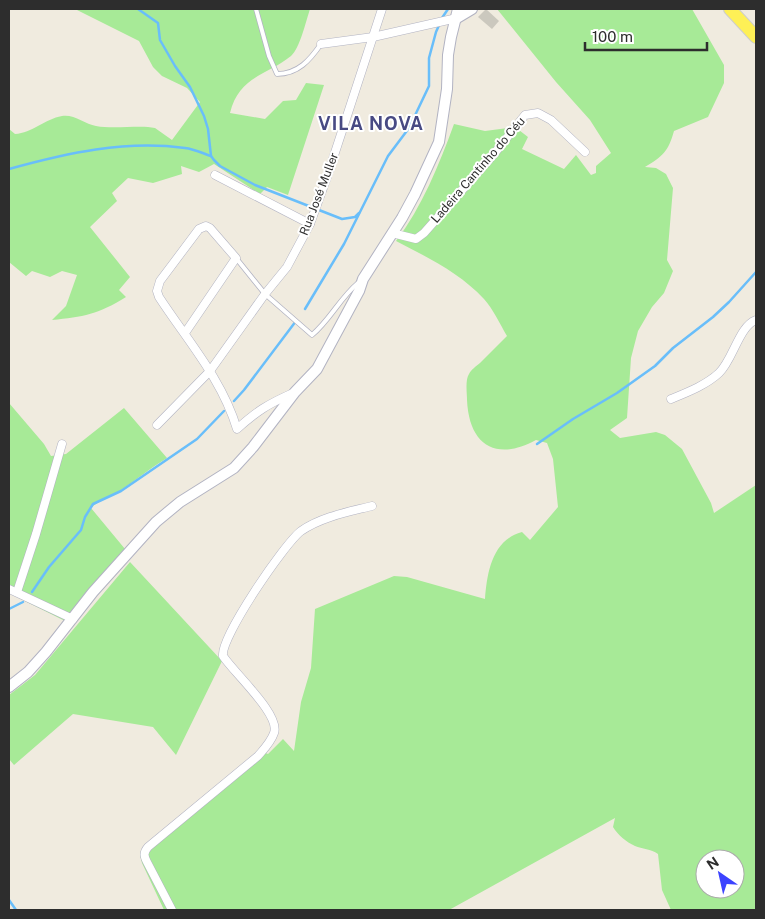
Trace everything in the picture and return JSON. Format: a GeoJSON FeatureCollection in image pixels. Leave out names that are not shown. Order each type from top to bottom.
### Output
{"type":"FeatureCollection","features":[{"type":"Feature","properties":{"kind":"main road"},"geometry":{"type":"LineString","coordinates":[[730,9],[756,37]]}},
{"type":"Feature","properties":{"kind":"street","name":"Rua José Muller"},"geometry":{"type":"LineString","coordinates":[[157,424],[210,371],[287,266],[310,224],[382,9]]}},
{"type":"Feature","properties":{"kind":"street"},"geometry":{"type":"LineString","coordinates":[[321,44],[373,37],[472,9]]}},
{"type":"Feature","properties":{"kind":"street"},"geometry":{"type":"LineString","coordinates":[[9,687],[28,672],[46,652],[93,592],[156,522],[180,502],[234,468],[253,447],[295,392],[317,368],[363,279],[415,194],[439,142],[447,89],[450,37],[458,13]]}},
{"type":"Feature","properties":{"kind":"street","name":"Ladeira Cantinho do Céu"},"geometry":{"type":"LineString","coordinates":[[392,233],[416,239],[424,233],[526,115],[538,113],[551,120],[585,152]]}},
{"type":"Feature","properties":{"kind":"street"},"geometry":{"type":"LineString","coordinates":[[215,175],[310,224]]}},
{"type":"Feature","properties":{"kind":"street"},"geometry":{"type":"LineString","coordinates":[[185,334],[236,258],[210,228],[206,226],[199,229],[160,281],[157,291],[159,297],[210,371],[231,409],[237,430],[255,412],[268,403],[295,392]]}},
{"type":"Feature","properties":{"kind":"street"},"geometry":{"type":"LineString","coordinates":[[672,399],[693,390],[720,372],[730,358],[746,327],[756,320]]}},
{"type":"Feature","properties":{"kind":"street"},"geometry":{"type":"LineString","coordinates":[[62,444],[36,534],[13,591],[73,619]]}},
{"type":"Feature","properties":{"kind":"street"},"geometry":{"type":"LineString","coordinates":[[172,910],[144,856],[144,851],[258,756],[275,732],[274,724],[264,706],[223,656],[224,646],[242,612],[292,539],[301,531],[334,515],[372,506]]}},
{"type":"Feature","properties":{"kind":"lane"},"geometry":{"type":"LineString","coordinates":[[256,9],[269,56],[277,74],[286,74],[299,68],[312,57],[321,44]]}},
{"type":"Feature","properties":{"kind":"lane"},"geometry":{"type":"LineString","coordinates":[[236,258],[265,294],[312,335],[322,327],[334,308],[350,290],[363,279]]}},
{"type":"Feature","properties":{"kind":"green space"},"geometry":{"type":"Polygon","coordinates":[[[75,9],[310,9],[300,41],[291,56],[247,84],[234,101],[230,113],[265,119],[283,101],[296,100],[306,83],[324,85],[288,195],[267,187],[260,194],[214,164],[199,172],[181,166],[182,174],[153,183],[128,178],[112,193],[117,201],[90,227],[130,277],[119,290],[126,297],[90,314],[52,320],[66,306],[77,275],[62,271],[50,277],[32,271],[26,276],[9,262],[9,129],[15,134],[21,133],[50,120],[66,116],[102,127],[155,128],[172,140],[200,102],[187,88],[162,76],[153,67],[139,41],[75,9]]]}},
{"type":"Feature","properties":{"kind":"green space"},"geometry":{"type":"Polygon","coordinates":[[[497,9],[692,9],[724,65],[724,83],[708,117],[674,131],[664,153],[645,167],[656,168],[666,174],[673,188],[667,260],[673,271],[664,293],[652,307],[638,331],[631,358],[627,418],[610,430],[620,438],[656,432],[665,435],[682,449],[711,503],[714,513],[756,485],[756,910],[671,910],[662,890],[658,854],[635,846],[622,838],[613,827],[615,818],[449,910],[164,910],[142,863],[140,854],[143,849],[254,756],[258,750],[268,754],[283,739],[294,751],[301,702],[311,668],[315,609],[394,576],[407,577],[485,599],[487,579],[493,559],[504,542],[522,532],[530,540],[558,507],[553,459],[547,443],[536,440],[509,449],[497,449],[487,445],[479,438],[469,416],[467,400],[468,377],[472,370],[507,336],[493,312],[484,299],[464,281],[443,266],[396,241],[414,214],[429,185],[454,124],[485,131],[515,127],[528,137],[522,149],[564,169],[576,155],[591,175],[596,173],[596,166],[611,153],[590,120],[556,82],[497,9]]]}},
{"type":"Feature","properties":{"kind":"green space"},"geometry":{"type":"Polygon","coordinates":[[[9,403],[44,444],[51,456],[66,454],[124,408],[167,458],[91,508],[125,549],[65,621],[11,594],[9,590],[9,403]]]}},
{"type":"Feature","properties":{"kind":"green space"},"geometry":{"type":"Polygon","coordinates":[[[130,562],[222,661],[176,755],[153,727],[73,714],[14,765],[9,759],[9,695],[35,675],[130,562]]]}},
{"type":"Feature","properties":{"kind":"building"},"geometry":{"type":"Polygon","coordinates":[[[486,9],[499,21],[492,29],[478,17],[486,9]]]}},
{"type":"Feature","properties":{"kind":"waterway"},"geometry":{"type":"LineString","coordinates":[[138,9],[158,23],[160,40],[190,87],[204,116],[208,129],[211,156],[220,166],[255,185],[342,219],[355,217],[359,213]]}},
{"type":"Feature","properties":{"kind":"waterway"},"geometry":{"type":"LineString","coordinates":[[442,18],[448,9]]}},
{"type":"Feature","properties":{"kind":"waterway"},"geometry":{"type":"LineString","coordinates":[[305,309],[344,244],[388,156],[409,128],[429,86],[429,58],[440,23]]}},
{"type":"Feature","properties":{"kind":"waterway"},"geometry":{"type":"LineString","coordinates":[[9,169],[74,153],[118,147],[162,146],[185,148],[211,156]]}},
{"type":"Feature","properties":{"kind":"waterway"},"geometry":{"type":"LineString","coordinates":[[537,444],[573,419],[617,393],[655,366],[673,348],[713,317],[756,272]]}},
{"type":"Feature","properties":{"kind":"waterway"},"geometry":{"type":"LineString","coordinates":[[234,401],[296,321]]}},
{"type":"Feature","properties":{"kind":"waterway"},"geometry":{"type":"LineString","coordinates":[[32,592],[49,567],[81,530],[85,517],[93,504],[121,491],[197,439],[224,411]]}},
{"type":"Feature","properties":{"kind":"waterway"},"geometry":{"type":"LineString","coordinates":[[9,609],[23,602]]}},
{"type":"Feature","properties":{"kind":"waterway"},"geometry":{"type":"LineString","coordinates":[[9,900],[16,910]]}},
{"type":"Feature","properties":{"kind":"district","name":"VILA NOVA"},"geometry":{"type":"Point","coordinates":[371,124]}}]}
